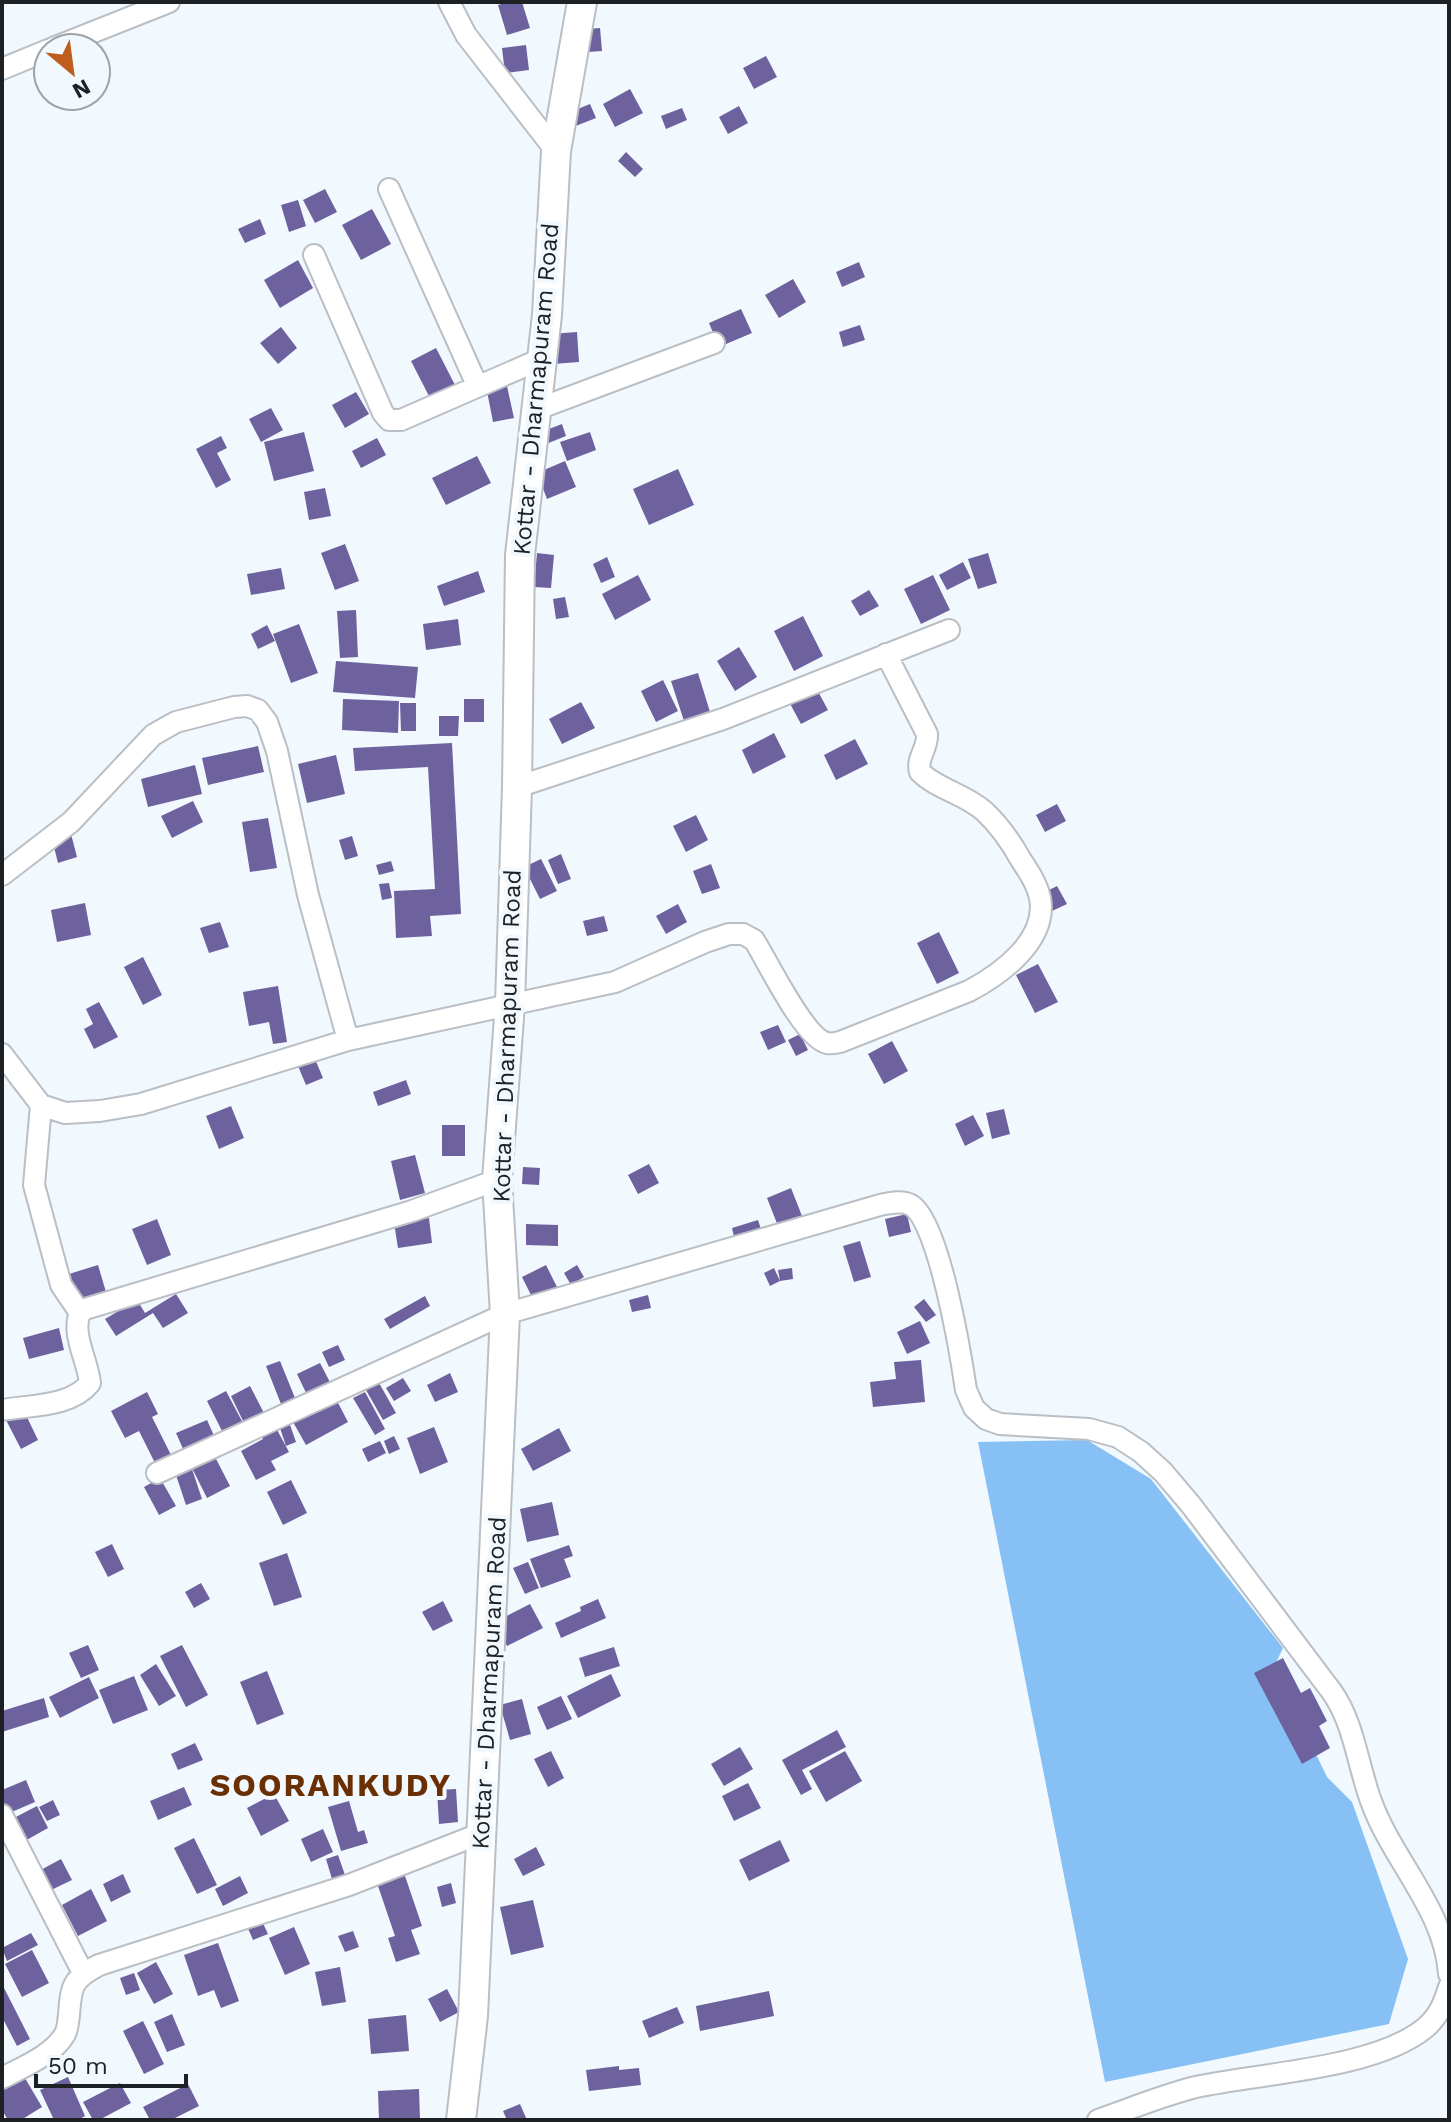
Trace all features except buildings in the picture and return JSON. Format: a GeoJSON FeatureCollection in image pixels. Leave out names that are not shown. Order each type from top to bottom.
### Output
{"type":"FeatureCollection","features":[{"type":"Feature","properties":{"kind":"main road","name":"Kottar - Dharmapuram Road"},"geometry":{"type":"LineString","coordinates":[[461,2120],[473,2016],[505,1314],[497,1180],[510,1004],[520,555],[547,315],[556,151],[582,2]]}},
{"type":"Feature","properties":{"kind":"street"},"geometry":{"type":"LineString","coordinates":[[93,32],[169,2]]}},
{"type":"Feature","properties":{"kind":"street"},"geometry":{"type":"LineString","coordinates":[[449,2],[466,35],[556,151]]}},
{"type":"Feature","properties":{"kind":"street"},"geometry":{"type":"LineString","coordinates":[[2,69],[32,56]]}},
{"type":"Feature","properties":{"kind":"street"},"geometry":{"type":"LineString","coordinates":[[389,189],[477,385]]}},
{"type":"Feature","properties":{"kind":"street"},"geometry":{"type":"LineString","coordinates":[[314,255],[383,413],[389,420],[401,420],[541,359]]}},
{"type":"Feature","properties":{"kind":"street"},"geometry":{"type":"LineString","coordinates":[[535,410],[714,343]]}},
{"type":"Feature","properties":{"kind":"street"},"geometry":{"type":"LineString","coordinates":[[517,787],[723,719],[949,630]]}},
{"type":"Feature","properties":{"kind":"street"},"geometry":{"type":"LineString","coordinates":[[2,1054],[41,1105],[65,1113],[100,1111],[141,1104],[348,1040],[615,982],[729,934],[743,934],[754,940],[801,1021],[814,1036],[826,1043],[840,1042],[969,991],[986,982],[1022,951],[1038,925],[1041,912],[1037,885],[1013,845],[984,811],[920,772],[919,759],[927,734],[886,654]]}},
{"type":"Feature","properties":{"kind":"street"},"geometry":{"type":"LineString","coordinates":[[2,875],[71,822],[153,735],[176,722],[234,707],[247,706],[258,710],[267,722],[277,751],[308,895],[348,1040]]}},
{"type":"Feature","properties":{"kind":"street"},"geometry":{"type":"LineString","coordinates":[[41,1105],[34,1185],[61,1285],[80,1313]]}},
{"type":"Feature","properties":{"kind":"street"},"geometry":{"type":"LineString","coordinates":[[2,1410],[69,1399],[90,1383],[89,1369],[76,1327],[80,1313],[85,1309],[412,1211],[497,1180]]}},
{"type":"Feature","properties":{"kind":"street"},"geometry":{"type":"LineString","coordinates":[[157,1473],[505,1314],[880,1205],[898,1202],[911,1205],[925,1223],[936,1247],[966,1390],[974,1408],[986,1419],[1000,1424],[1089,1429],[1118,1437],[1141,1452],[1191,1505],[1332,1692],[1345,1715],[1372,1804],[1442,1941],[1449,1974]]}},
{"type":"Feature","properties":{"kind":"street"},"geometry":{"type":"LineString","coordinates":[[2,1815],[83,1973]]}},
{"type":"Feature","properties":{"kind":"street"},"geometry":{"type":"LineString","coordinates":[[2,2078],[40,2057],[63,2038],[68,2029],[71,1988],[83,1973],[99,1965],[349,1885],[482,1833]]}},
{"type":"Feature","properties":{"kind":"street"},"geometry":{"type":"LineString","coordinates":[[1098,2120],[1194,2088],[1365,2057],[1402,2043],[1426,2028],[1443,2007],[1449,1987]]}},
{"type":"Feature","properties":{"kind":"water"},"geometry":{"type":"Polygon","coordinates":[[[1087,1440],[1151,1479],[1283,1648],[1274,1667],[1327,1777],[1352,1802],[1408,1959],[1389,2024],[1105,2082],[978,1442],[1087,1440]]]}},
{"type":"Feature","properties":{"kind":"district","name":"SOORANKUDY"},"geometry":{"type":"Point","coordinates":[331,1785]}}]}
